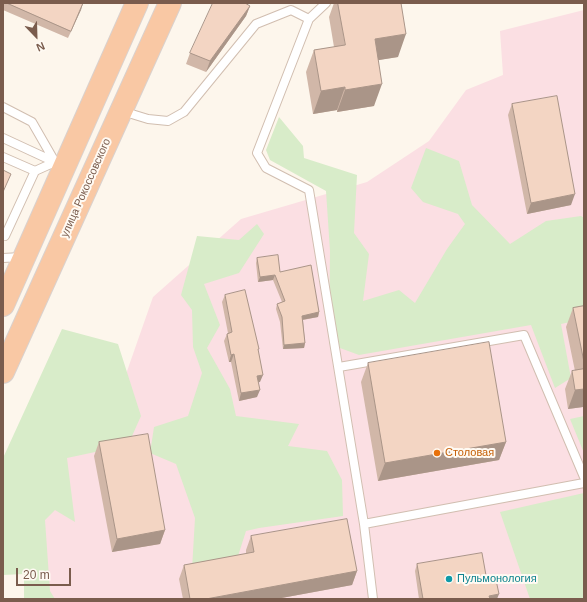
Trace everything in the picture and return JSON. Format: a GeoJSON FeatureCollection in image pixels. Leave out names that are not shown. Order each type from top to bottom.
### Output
{"type":"FeatureCollection","features":[{"type":"Feature","properties":{"kind":"highway"},"geometry":{"type":"LineString","coordinates":[[3,305],[14,258],[137,3]]}},
{"type":"Feature","properties":{"kind":"highway","name":"улица Рокоссовского"},"geometry":{"type":"LineString","coordinates":[[3,372],[170,3]]}},
{"type":"Feature","properties":{"kind":"lane"},"geometry":{"type":"LineString","coordinates":[[326,3],[309,19],[256,153],[266,168],[309,190],[364,524],[373,599]]}},
{"type":"Feature","properties":{"kind":"lane"},"geometry":{"type":"LineString","coordinates":[[121,111],[148,119],[168,121],[184,112],[256,24],[291,10],[309,19]]}},
{"type":"Feature","properties":{"kind":"lane"},"geometry":{"type":"LineString","coordinates":[[3,107],[32,122],[60,164]]}},
{"type":"Feature","properties":{"kind":"lane"},"geometry":{"type":"LineString","coordinates":[[3,138],[60,164]]}},
{"type":"Feature","properties":{"kind":"lane"},"geometry":{"type":"LineString","coordinates":[[3,157],[35,171],[60,164]]}},
{"type":"Feature","properties":{"kind":"lane"},"geometry":{"type":"LineString","coordinates":[[3,235],[5,236],[35,171]]}},
{"type":"Feature","properties":{"kind":"lane"},"geometry":{"type":"LineString","coordinates":[[339,367],[524,335],[584,477]]}},
{"type":"Feature","properties":{"kind":"lane"},"geometry":{"type":"LineString","coordinates":[[364,524],[584,483]]}},
{"type":"Feature","properties":{"kind":"shaded area"},"geometry":{"type":"Polygon","coordinates":[[[584,10],[584,599],[36,599],[43,494],[67,456],[119,394],[153,297],[241,219],[367,182],[429,141],[466,90],[503,75],[500,31],[584,10]]]}},
{"type":"Feature","properties":{"kind":"green space"},"geometry":{"type":"Polygon","coordinates":[[[279,117],[303,146],[304,158],[357,175],[354,233],[369,254],[363,301],[399,290],[415,303],[447,249],[465,224],[458,214],[423,202],[411,188],[426,148],[459,161],[472,205],[510,244],[546,221],[581,216],[584,218],[584,319],[561,324],[571,378],[555,388],[531,325],[359,355],[329,344],[330,251],[326,191],[270,160],[266,150],[279,117]]]}},
{"type":"Feature","properties":{"kind":"green space"},"geometry":{"type":"Polygon","coordinates":[[[257,224],[264,234],[239,273],[204,284],[220,325],[207,348],[230,389],[236,416],[299,424],[288,446],[327,451],[342,480],[343,516],[246,531],[238,556],[192,569],[195,518],[176,464],[150,453],[154,427],[188,416],[202,373],[193,347],[192,310],[181,295],[197,236],[239,240],[257,224]]]}},
{"type":"Feature","properties":{"kind":"green space"},"geometry":{"type":"Polygon","coordinates":[[[62,329],[118,344],[141,416],[128,445],[67,458],[75,522],[55,510],[45,520],[50,591],[55,599],[24,599],[24,574],[3,575],[3,458],[62,329]]]}},
{"type":"Feature","properties":{"kind":"green space"},"geometry":{"type":"Polygon","coordinates":[[[584,416],[584,453],[570,419],[584,416]]]}},
{"type":"Feature","properties":{"kind":"green space"},"geometry":{"type":"Polygon","coordinates":[[[584,493],[584,599],[530,599],[500,512],[584,493]]]}},
{"type":"Feature","properties":{"kind":"building"},"geometry":{"type":"Polygon","coordinates":[[[7,3],[83,3],[71,31],[7,3]]]}},
{"type":"Feature","properties":{"kind":"building"},"geometry":{"type":"Polygon","coordinates":[[[213,3],[245,3],[250,6],[210,61],[190,53],[213,3]]]}},
{"type":"Feature","properties":{"kind":"building"},"geometry":{"type":"Polygon","coordinates":[[[338,3],[401,3],[406,34],[375,39],[382,84],[345,90],[345,87],[321,91],[314,50],[345,45],[338,3]]]}},
{"type":"Feature","properties":{"kind":"building"},"geometry":{"type":"Polygon","coordinates":[[[557,96],[575,194],[531,203],[512,104],[557,96]]]}},
{"type":"Feature","properties":{"kind":"building"},"geometry":{"type":"Polygon","coordinates":[[[3,170],[11,174],[3,192],[3,170]]]}},
{"type":"Feature","properties":{"kind":"building"},"geometry":{"type":"Polygon","coordinates":[[[278,255],[280,272],[311,265],[319,312],[302,316],[305,343],[284,345],[282,317],[277,304],[285,301],[275,275],[260,277],[257,258],[278,255]]]}},
{"type":"Feature","properties":{"kind":"building"},"geometry":{"type":"Polygon","coordinates":[[[245,290],[259,349],[263,375],[257,376],[260,390],[241,393],[234,354],[231,355],[227,334],[232,332],[225,295],[245,290]]]}},
{"type":"Feature","properties":{"kind":"building"},"geometry":{"type":"Polygon","coordinates":[[[584,306],[584,362],[573,308],[584,306]]]}},
{"type":"Feature","properties":{"kind":"building"},"geometry":{"type":"Polygon","coordinates":[[[489,342],[506,442],[385,463],[368,363],[489,342]]]}},
{"type":"Feature","properties":{"kind":"building"},"geometry":{"type":"Polygon","coordinates":[[[584,369],[584,389],[575,390],[572,371],[584,369]]]}},
{"type":"Feature","properties":{"kind":"building"},"geometry":{"type":"Polygon","coordinates":[[[148,434],[165,530],[117,539],[99,442],[148,434]]]}},
{"type":"Feature","properties":{"kind":"building"},"geometry":{"type":"Polygon","coordinates":[[[347,519],[357,571],[206,599],[190,599],[184,565],[254,552],[251,536],[347,519]]]}},
{"type":"Feature","properties":{"kind":"building","name":"Пульмонология"},"geometry":{"type":"Polygon","coordinates":[[[482,553],[487,581],[496,580],[499,594],[489,596],[490,599],[423,599],[417,564],[482,553]]]}},
{"type":"Feature","properties":{"kind":"place","name":"Столовая"},"geometry":{"type":"Point","coordinates":[437,453]}},
{"type":"Feature","properties":{"kind":"place","name":"Пульмонология"},"geometry":{"type":"Point","coordinates":[449,579]}}]}
